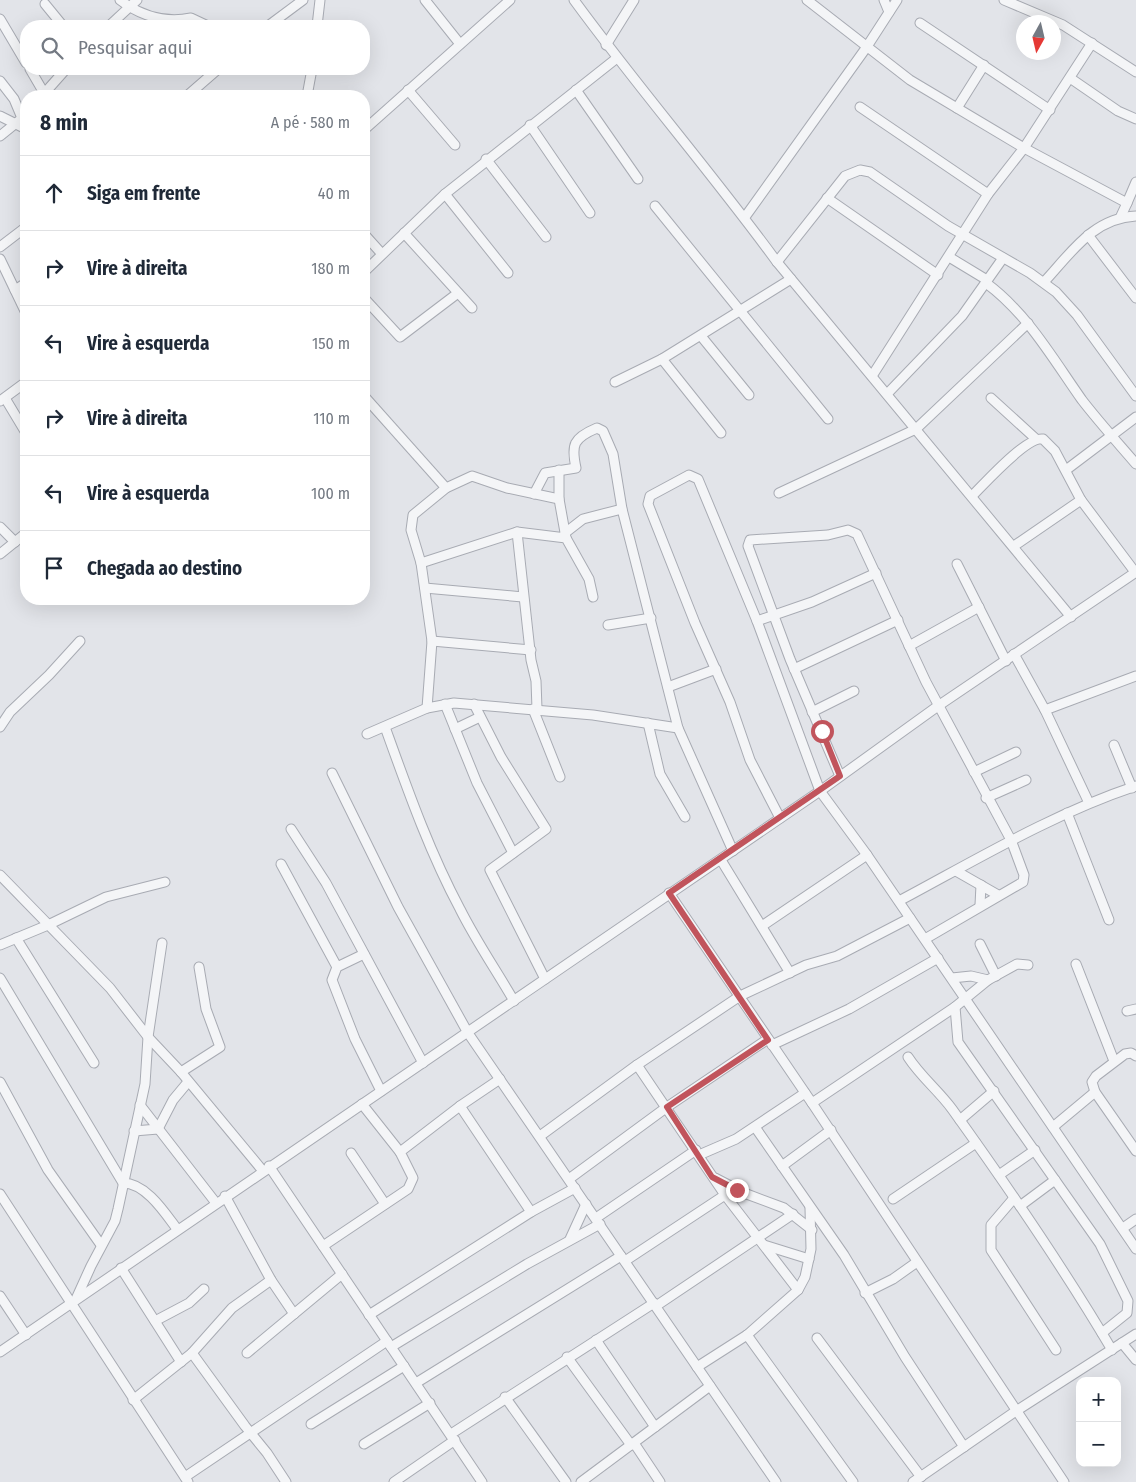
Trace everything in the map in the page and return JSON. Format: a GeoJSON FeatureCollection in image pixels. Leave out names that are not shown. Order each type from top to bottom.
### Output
{"type":"FeatureCollection","features":[{"type":"Feature","properties":{"kind":"street"},"geometry":{"type":"LineString","coordinates":[[120,0],[129,7],[144,14],[166,20]]}},
{"type":"Feature","properties":{"kind":"street"},"geometry":{"type":"LineString","coordinates":[[115,20],[137,0]]}},
{"type":"Feature","properties":{"kind":"street"},"geometry":{"type":"LineString","coordinates":[[141,0],[144,14]]}},
{"type":"Feature","properties":{"kind":"street"},"geometry":{"type":"LineString","coordinates":[[276,20],[303,0]]}},
{"type":"Feature","properties":{"kind":"street"},"geometry":{"type":"LineString","coordinates":[[318,20],[320,0]]}},
{"type":"Feature","properties":{"kind":"street"},"geometry":{"type":"LineString","coordinates":[[425,0],[460,44]]}},
{"type":"Feature","properties":{"kind":"street"},"geometry":{"type":"LineString","coordinates":[[574,0],[606,45],[744,217],[777,262],[1071,617]]}},
{"type":"Feature","properties":{"kind":"street"},"geometry":{"type":"LineString","coordinates":[[606,45],[634,0]]}},
{"type":"Feature","properties":{"kind":"street"},"geometry":{"type":"LineString","coordinates":[[807,0],[866,48],[910,80],[1024,148],[1127,203]]}},
{"type":"Feature","properties":{"kind":"street"},"geometry":{"type":"LineString","coordinates":[[884,0],[889,12]]}},
{"type":"Feature","properties":{"kind":"street"},"geometry":{"type":"LineString","coordinates":[[744,217],[866,48],[897,0]]}},
{"type":"Feature","properties":{"kind":"street"},"geometry":{"type":"LineString","coordinates":[[1004,0],[1063,25],[1136,72]]}},
{"type":"Feature","properties":{"kind":"street"},"geometry":{"type":"LineString","coordinates":[[370,125],[505,1]]}},
{"type":"Feature","properties":{"kind":"street"},"geometry":{"type":"LineString","coordinates":[[45,4],[58,20]]}},
{"type":"Feature","properties":{"kind":"street"},"geometry":{"type":"LineString","coordinates":[[177,20],[191,18],[195,20]]}},
{"type":"Feature","properties":{"kind":"street"},"geometry":{"type":"LineString","coordinates":[[0,19],[20,53]]}},
{"type":"Feature","properties":{"kind":"street"},"geometry":{"type":"LineString","coordinates":[[920,23],[984,64],[1050,110]]}},
{"type":"Feature","properties":{"kind":"street"},"geometry":{"type":"LineString","coordinates":[[872,376],[964,235],[988,194],[1024,148],[1092,43]]}},
{"type":"Feature","properties":{"kind":"street"},"geometry":{"type":"LineString","coordinates":[[370,266],[445,194],[486,159],[617,58]]}},
{"type":"Feature","properties":{"kind":"street"},"geometry":{"type":"LineString","coordinates":[[957,108],[984,64]]}},
{"type":"Feature","properties":{"kind":"street"},"geometry":{"type":"LineString","coordinates":[[33,75],[40,90]]}},
{"type":"Feature","properties":{"kind":"street"},"geometry":{"type":"LineString","coordinates":[[47,90],[61,75]]}},
{"type":"Feature","properties":{"kind":"street"},"geometry":{"type":"LineString","coordinates":[[195,90],[212,75]]}},
{"type":"Feature","properties":{"kind":"street"},"geometry":{"type":"LineString","coordinates":[[309,90],[311,75]]}},
{"type":"Feature","properties":{"kind":"street"},"geometry":{"type":"LineString","coordinates":[[1070,78],[1118,110],[1136,119]]}},
{"type":"Feature","properties":{"kind":"street"},"geometry":{"type":"LineString","coordinates":[[0,81],[14,99],[20,112]]}},
{"type":"Feature","properties":{"kind":"street"},"geometry":{"type":"LineString","coordinates":[[408,90],[455,145]]}},
{"type":"Feature","properties":{"kind":"street"},"geometry":{"type":"LineString","coordinates":[[576,90],[638,179]]}},
{"type":"Feature","properties":{"kind":"street"},"geometry":{"type":"LineString","coordinates":[[860,107],[988,194]]}},
{"type":"Feature","properties":{"kind":"street"},"geometry":{"type":"LineString","coordinates":[[0,116],[20,118]]}},
{"type":"Feature","properties":{"kind":"street"},"geometry":{"type":"LineString","coordinates":[[0,136],[20,120]]}},
{"type":"Feature","properties":{"kind":"street"},"geometry":{"type":"LineString","coordinates":[[530,125],[590,213]]}},
{"type":"Feature","properties":{"kind":"street"},"geometry":{"type":"LineString","coordinates":[[486,159],[546,237]]}},
{"type":"Feature","properties":{"kind":"street"},"geometry":{"type":"LineString","coordinates":[[777,262],[840,180],[849,173],[860,170],[870,172],[964,235],[1044,282],[1077,314],[1136,396]]}},
{"type":"Feature","properties":{"kind":"street"},"geometry":{"type":"LineString","coordinates":[[1121,216],[1136,182]]}},
{"type":"Feature","properties":{"kind":"street"},"geometry":{"type":"LineString","coordinates":[[445,194],[508,273]]}},
{"type":"Feature","properties":{"kind":"street"},"geometry":{"type":"LineString","coordinates":[[827,198],[938,275]]}},
{"type":"Feature","properties":{"kind":"street"},"geometry":{"type":"LineString","coordinates":[[655,206],[828,419]]}},
{"type":"Feature","properties":{"kind":"street"},"geometry":{"type":"LineString","coordinates":[[1044,282],[1088,235],[1101,224],[1121,216],[1136,216]]}},
{"type":"Feature","properties":{"kind":"street"},"geometry":{"type":"LineString","coordinates":[[0,247],[20,232]]}},
{"type":"Feature","properties":{"kind":"street"},"geometry":{"type":"LineString","coordinates":[[404,232],[472,308]]}},
{"type":"Feature","properties":{"kind":"street"},"geometry":{"type":"LineString","coordinates":[[1088,235],[1136,298]]}},
{"type":"Feature","properties":{"kind":"street"},"geometry":{"type":"LineString","coordinates":[[370,241],[382,254]]}},
{"type":"Feature","properties":{"kind":"street"},"geometry":{"type":"LineString","coordinates":[[949,258],[986,281],[1028,323],[1083,401],[1136,464]]}},
{"type":"Feature","properties":{"kind":"street"},"geometry":{"type":"LineString","coordinates":[[887,394],[962,316],[1003,258]]}},
{"type":"Feature","properties":{"kind":"street"},"geometry":{"type":"LineString","coordinates":[[0,259],[20,300]]}},
{"type":"Feature","properties":{"kind":"street"},"geometry":{"type":"LineString","coordinates":[[614,382],[662,360],[791,279]]}},
{"type":"Feature","properties":{"kind":"street"},"geometry":{"type":"LineString","coordinates":[[15,290],[20,286]]}},
{"type":"Feature","properties":{"kind":"street"},"geometry":{"type":"LineString","coordinates":[[370,304],[400,337],[458,293]]}},
{"type":"Feature","properties":{"kind":"street"},"geometry":{"type":"LineString","coordinates":[[779,493],[916,429],[1028,323]]}},
{"type":"Feature","properties":{"kind":"street"},"geometry":{"type":"LineString","coordinates":[[702,336],[749,394]]}},
{"type":"Feature","properties":{"kind":"street"},"geometry":{"type":"LineString","coordinates":[[662,360],[721,433]]}},
{"type":"Feature","properties":{"kind":"street"},"geometry":{"type":"LineString","coordinates":[[20,386],[2,399],[20,424]]}},
{"type":"Feature","properties":{"kind":"street"},"geometry":{"type":"LineString","coordinates":[[991,398],[1036,439]]}},
{"type":"Feature","properties":{"kind":"street"},"geometry":{"type":"LineString","coordinates":[[370,403],[446,488]]}},
{"type":"Feature","properties":{"kind":"street"},"geometry":{"type":"LineString","coordinates":[[1066,470],[1111,434],[1136,417]]}},
{"type":"Feature","properties":{"kind":"street"},"geometry":{"type":"LineString","coordinates":[[534,494],[543,474],[576,468],[573,450],[577,440],[597,428],[603,431],[613,454],[622,509],[652,618],[678,728],[733,851]]}},
{"type":"Feature","properties":{"kind":"street"},"geometry":{"type":"LineString","coordinates":[[0,1352],[266,1168],[468,1033],[669,893],[721,860],[938,706],[1136,572],[1081,500],[1066,470],[1049,443],[1043,439],[1036,439],[1024,446],[972,496]]}},
{"type":"Feature","properties":{"kind":"street"},"geometry":{"type":"LineString","coordinates":[[559,470],[559,499],[565,536],[589,579],[593,597]]}},
{"type":"Feature","properties":{"kind":"street"},"geometry":{"type":"LineString","coordinates":[[780,818],[750,760],[716,669],[695,623],[648,504],[650,496],[689,475],[696,477],[757,621],[820,791],[899,901],[1136,1249]]}},
{"type":"Feature","properties":{"kind":"street"},"geometry":{"type":"LineString","coordinates":[[427,708],[432,641],[421,563],[411,530],[412,520],[416,512],[446,488],[472,476],[498,486],[559,499]]}},
{"type":"Feature","properties":{"kind":"street"},"geometry":{"type":"LineString","coordinates":[[1014,546],[1081,500]]}},
{"type":"Feature","properties":{"kind":"street"},"geometry":{"type":"LineString","coordinates":[[421,563],[517,532],[565,536],[583,519],[622,509]]}},
{"type":"Feature","properties":{"kind":"street"},"geometry":{"type":"LineString","coordinates":[[0,527],[15,542]]}},
{"type":"Feature","properties":{"kind":"street"},"geometry":{"type":"LineString","coordinates":[[840,776],[790,659],[748,546],[749,541],[852,531],[859,536],[938,706],[986,798],[1011,840],[1024,879],[1023,882],[980,905],[925,939]]}},
{"type":"Feature","properties":{"kind":"street"},"geometry":{"type":"LineString","coordinates":[[517,532],[523,597],[536,681],[535,709],[560,777]]}},
{"type":"Feature","properties":{"kind":"street"},"geometry":{"type":"LineString","coordinates":[[0,554],[20,538]]}},
{"type":"Feature","properties":{"kind":"street"},"geometry":{"type":"LineString","coordinates":[[957,564],[1006,660]]}},
{"type":"Feature","properties":{"kind":"street"},"geometry":{"type":"LineString","coordinates":[[757,621],[812,602],[876,573]]}},
{"type":"Feature","properties":{"kind":"street"},"geometry":{"type":"LineString","coordinates":[[425,588],[523,597]]}},
{"type":"Feature","properties":{"kind":"street"},"geometry":{"type":"LineString","coordinates":[[909,646],[979,607]]}},
{"type":"Feature","properties":{"kind":"street"},"geometry":{"type":"LineString","coordinates":[[608,625],[652,618]]}},
{"type":"Feature","properties":{"kind":"street"},"geometry":{"type":"LineString","coordinates":[[794,669],[898,620]]}},
{"type":"Feature","properties":{"kind":"street"},"geometry":{"type":"LineString","coordinates":[[0,727],[10,712],[49,675],[80,641]]}},
{"type":"Feature","properties":{"kind":"street"},"geometry":{"type":"LineString","coordinates":[[432,641],[530,650]]}},
{"type":"Feature","properties":{"kind":"street"},"geometry":{"type":"LineString","coordinates":[[1014,654],[1046,710],[1088,803]]}},
{"type":"Feature","properties":{"kind":"street"},"geometry":{"type":"LineString","coordinates":[[775,667],[790,659]]}},
{"type":"Feature","properties":{"kind":"street"},"geometry":{"type":"LineString","coordinates":[[668,688],[716,669]]}},
{"type":"Feature","properties":{"kind":"street"},"geometry":{"type":"LineString","coordinates":[[1046,710],[1136,676]]}},
{"type":"Feature","properties":{"kind":"street"},"geometry":{"type":"LineString","coordinates":[[812,712],[854,691]]}},
{"type":"Feature","properties":{"kind":"street"},"geometry":{"type":"LineString","coordinates":[[367,734],[427,708],[445,704],[474,704],[535,709],[678,728]]}},
{"type":"Feature","properties":{"kind":"street"},"geometry":{"type":"LineString","coordinates":[[445,704],[477,783],[513,853]]}},
{"type":"Feature","properties":{"kind":"street"},"geometry":{"type":"LineString","coordinates":[[474,704],[501,757],[546,829],[492,866],[490,870],[545,979]]}},
{"type":"Feature","properties":{"kind":"street"},"geometry":{"type":"LineString","coordinates":[[455,729],[480,717]]}},
{"type":"Feature","properties":{"kind":"street"},"geometry":{"type":"LineString","coordinates":[[648,723],[660,774],[686,817]]}},
{"type":"Feature","properties":{"kind":"street"},"geometry":{"type":"LineString","coordinates":[[385,727],[404,781],[441,871],[460,910],[514,1001]]}},
{"type":"Feature","properties":{"kind":"street"},"geometry":{"type":"LineString","coordinates":[[899,901],[1011,840],[1088,803],[1134,787],[1114,745]]}},
{"type":"Feature","properties":{"kind":"street"},"geometry":{"type":"LineString","coordinates":[[974,772],[1016,752]]}},
{"type":"Feature","properties":{"kind":"street"},"geometry":{"type":"LineString","coordinates":[[332,773],[398,907],[468,1033],[776,1482]]}},
{"type":"Feature","properties":{"kind":"street"},"geometry":{"type":"LineString","coordinates":[[986,798],[1026,780]]}},
{"type":"Feature","properties":{"kind":"street"},"geometry":{"type":"LineString","coordinates":[[1067,813],[1109,920]]}},
{"type":"Feature","properties":{"kind":"street"},"geometry":{"type":"LineString","coordinates":[[290,829],[326,883],[423,1063]]}},
{"type":"Feature","properties":{"kind":"street"},"geometry":{"type":"LineString","coordinates":[[762,926],[867,855]]}},
{"type":"Feature","properties":{"kind":"street"},"geometry":{"type":"LineString","coordinates":[[721,860],[790,973]]}},
{"type":"Feature","properties":{"kind":"street"},"geometry":{"type":"LineString","coordinates":[[282,864],[338,967]]}},
{"type":"Feature","properties":{"kind":"street"},"geometry":{"type":"LineString","coordinates":[[956,871],[998,895]]}},
{"type":"Feature","properties":{"kind":"street"},"geometry":{"type":"LineString","coordinates":[[0,876],[110,988],[148,1037],[266,1168],[342,1274],[482,1482]]}},
{"type":"Feature","properties":{"kind":"street"},"geometry":{"type":"LineString","coordinates":[[0,945],[48,925],[106,897],[165,882]]}},
{"type":"Feature","properties":{"kind":"street"},"geometry":{"type":"LineString","coordinates":[[980,905],[981,885]]}},
{"type":"Feature","properties":{"kind":"street"},"geometry":{"type":"LineString","coordinates":[[669,893],[831,1130],[1060,1480]]}},
{"type":"Feature","properties":{"kind":"street"},"geometry":{"type":"LineString","coordinates":[[540,1136],[637,1065],[740,996],[790,973],[837,956],[910,918]]}},
{"type":"Feature","properties":{"kind":"street"},"geometry":{"type":"LineString","coordinates":[[16,938],[94,1064]]}},
{"type":"Feature","properties":{"kind":"street"},"geometry":{"type":"LineString","coordinates":[[74,1302],[114,1221],[145,1084],[148,1037],[162,943]]}},
{"type":"Feature","properties":{"kind":"street"},"geometry":{"type":"LineString","coordinates":[[980,944],[992,978]]}},
{"type":"Feature","properties":{"kind":"street"},"geometry":{"type":"LineString","coordinates":[[364,954],[338,967],[332,977],[355,1040],[381,1091]]}},
{"type":"Feature","properties":{"kind":"street"},"geometry":{"type":"LineString","coordinates":[[569,1180],[667,1107],[770,1042],[849,1009],[938,958]]}},
{"type":"Feature","properties":{"kind":"street"},"geometry":{"type":"LineString","coordinates":[[812,1103],[955,1007],[992,978],[1017,964],[1028,965]]}},
{"type":"Feature","properties":{"kind":"street"},"geometry":{"type":"LineString","coordinates":[[1076,964],[1114,1061]]}},
{"type":"Feature","properties":{"kind":"street"},"geometry":{"type":"LineString","coordinates":[[181,1072],[220,1047],[206,1009],[199,967]]}},
{"type":"Feature","properties":{"kind":"street"},"geometry":{"type":"LineString","coordinates":[[952,978],[971,976],[992,978]]}},
{"type":"Feature","properties":{"kind":"street"},"geometry":{"type":"LineString","coordinates":[[0,978],[123,1183],[139,1188],[164,1212],[177,1229]]}},
{"type":"Feature","properties":{"kind":"street"},"geometry":{"type":"LineString","coordinates":[[955,1007],[958,1042],[1100,1244],[1128,1301],[1129,1308],[1124,1318],[1102,1333]]}},
{"type":"Feature","properties":{"kind":"street"},"geometry":{"type":"LineString","coordinates":[[1136,1056],[1128,1053],[1114,1061],[1094,1078],[1092,1084],[1095,1092],[1136,1151]]}},
{"type":"Feature","properties":{"kind":"street"},"geometry":{"type":"LineString","coordinates":[[908,1057],[960,1120],[1020,1206],[1112,1350]]}},
{"type":"Feature","properties":{"kind":"street"},"geometry":{"type":"LineString","coordinates":[[637,1065],[667,1107],[712,1177],[798,1290]]}},
{"type":"Feature","properties":{"kind":"street"},"geometry":{"type":"LineString","coordinates":[[400,1152],[460,1106],[500,1079]]}},
{"type":"Feature","properties":{"kind":"street"},"geometry":{"type":"LineString","coordinates":[[0,1082],[48,1170],[101,1245]]}},
{"type":"Feature","properties":{"kind":"street"},"geometry":{"type":"LineString","coordinates":[[158,1129],[173,1100],[188,1082]]}},
{"type":"Feature","properties":{"kind":"street"},"geometry":{"type":"LineString","coordinates":[[960,1120],[994,1091]]}},
{"type":"Feature","properties":{"kind":"street"},"geometry":{"type":"LineString","coordinates":[[1053,1127],[1095,1092]]}},
{"type":"Feature","properties":{"kind":"street"},"geometry":{"type":"LineString","coordinates":[[0,1194],[74,1302],[133,1400],[186,1480],[251,1433],[389,1344],[570,1239],[697,1153],[720,1147],[755,1127],[805,1093]]}},
{"type":"Feature","properties":{"kind":"street"},"geometry":{"type":"LineString","coordinates":[[322,1246],[408,1189],[412,1182],[412,1174],[400,1152],[362,1104]]}},
{"type":"Feature","properties":{"kind":"street"},"geometry":{"type":"LineString","coordinates":[[140,1105],[216,1203]]}},
{"type":"Feature","properties":{"kind":"street"},"geometry":{"type":"LineString","coordinates":[[460,1106],[531,1212]]}},
{"type":"Feature","properties":{"kind":"street"},"geometry":{"type":"LineString","coordinates":[[755,1127],[844,1256],[865,1293],[964,1447]]}},
{"type":"Feature","properties":{"kind":"street"},"geometry":{"type":"LineString","coordinates":[[134,1132],[158,1129]]}},
{"type":"Feature","properties":{"kind":"street"},"geometry":{"type":"LineString","coordinates":[[782,1166],[831,1130]]}},
{"type":"Feature","properties":{"kind":"street"},"geometry":{"type":"LineString","coordinates":[[893,1199],[976,1143]]}},
{"type":"Feature","properties":{"kind":"street"},"geometry":{"type":"LineString","coordinates":[[998,1175],[1035,1150]]}},
{"type":"Feature","properties":{"kind":"street"},"geometry":{"type":"LineString","coordinates":[[351,1153],[385,1204]]}},
{"type":"Feature","properties":{"kind":"street"},"geometry":{"type":"LineString","coordinates":[[712,1177],[793,1214],[812,1230]]}},
{"type":"Feature","properties":{"kind":"street"},"geometry":{"type":"LineString","coordinates":[[1020,1206],[1055,1180]]}},
{"type":"Feature","properties":{"kind":"street"},"geometry":{"type":"LineString","coordinates":[[369,1314],[531,1212],[575,1188]]}},
{"type":"Feature","properties":{"kind":"street"},"geometry":{"type":"LineString","coordinates":[[416,1383],[725,1195],[737,1190]]}},
{"type":"Feature","properties":{"kind":"street"},"geometry":{"type":"LineString","coordinates":[[225,1196],[271,1280],[294,1314]]}},
{"type":"Feature","properties":{"kind":"street"},"geometry":{"type":"LineString","coordinates":[[1014,1198],[991,1225],[989,1235],[991,1250],[1056,1350]]}},
{"type":"Feature","properties":{"kind":"street"},"geometry":{"type":"LineString","coordinates":[[570,1239],[586,1204]]}},
{"type":"Feature","properties":{"kind":"street"},"geometry":{"type":"LineString","coordinates":[[697,1367],[746,1335],[798,1290],[805,1277],[809,1259],[812,1230],[810,1208]]}},
{"type":"Feature","properties":{"kind":"street"},"geometry":{"type":"LineString","coordinates":[[394,1482],[505,1397],[596,1340],[761,1242],[793,1214]]}},
{"type":"Feature","properties":{"kind":"street"},"geometry":{"type":"LineString","coordinates":[[1123,1228],[1136,1219]]}},
{"type":"Feature","properties":{"kind":"street"},"geometry":{"type":"LineString","coordinates":[[761,1242],[809,1259]]}},
{"type":"Feature","properties":{"kind":"street"},"geometry":{"type":"LineString","coordinates":[[865,1293],[893,1279],[917,1262]]}},
{"type":"Feature","properties":{"kind":"street"},"geometry":{"type":"LineString","coordinates":[[121,1268],[181,1362]]}},
{"type":"Feature","properties":{"kind":"street"},"geometry":{"type":"LineString","coordinates":[[246,1353],[342,1274]]}},
{"type":"Feature","properties":{"kind":"street"},"geometry":{"type":"LineString","coordinates":[[133,1400],[192,1353],[232,1308],[271,1280]]}},
{"type":"Feature","properties":{"kind":"street"},"geometry":{"type":"LineString","coordinates":[[155,1321],[189,1304],[204,1289]]}},
{"type":"Feature","properties":{"kind":"street"},"geometry":{"type":"LineString","coordinates":[[0,1296],[26,1335]]}},
{"type":"Feature","properties":{"kind":"street"},"geometry":{"type":"LineString","coordinates":[[817,1338],[916,1480],[1016,1411],[1136,1334]]}},
{"type":"Feature","properties":{"kind":"street"},"geometry":{"type":"LineString","coordinates":[[746,1335],[853,1482]]}},
{"type":"Feature","properties":{"kind":"street"},"geometry":{"type":"LineString","coordinates":[[596,1340],[655,1427]]}},
{"type":"Feature","properties":{"kind":"street"},"geometry":{"type":"LineString","coordinates":[[1122,1343],[1136,1360]]}},
{"type":"Feature","properties":{"kind":"street"},"geometry":{"type":"LineString","coordinates":[[192,1353],[286,1482]]}},
{"type":"Feature","properties":{"kind":"street"},"geometry":{"type":"LineString","coordinates":[[568,1357],[660,1482]]}},
{"type":"Feature","properties":{"kind":"street"},"geometry":{"type":"LineString","coordinates":[[311,1424],[404,1366]]}},
{"type":"Feature","properties":{"kind":"street"},"geometry":{"type":"LineString","coordinates":[[581,1482],[710,1386]]}},
{"type":"Feature","properties":{"kind":"street"},"geometry":{"type":"LineString","coordinates":[[505,1397],[566,1482]]}},
{"type":"Feature","properties":{"kind":"street"},"geometry":{"type":"LineString","coordinates":[[364,1444],[430,1403]]}},
{"type":"Feature","properties":{"kind":"route"},"geometry":{"type":"LineString","coordinates":[[737,1190],[712,1177],[667,1107],[768,1040],[669,893],[721,860],[840,776],[822,731]]}}]}
